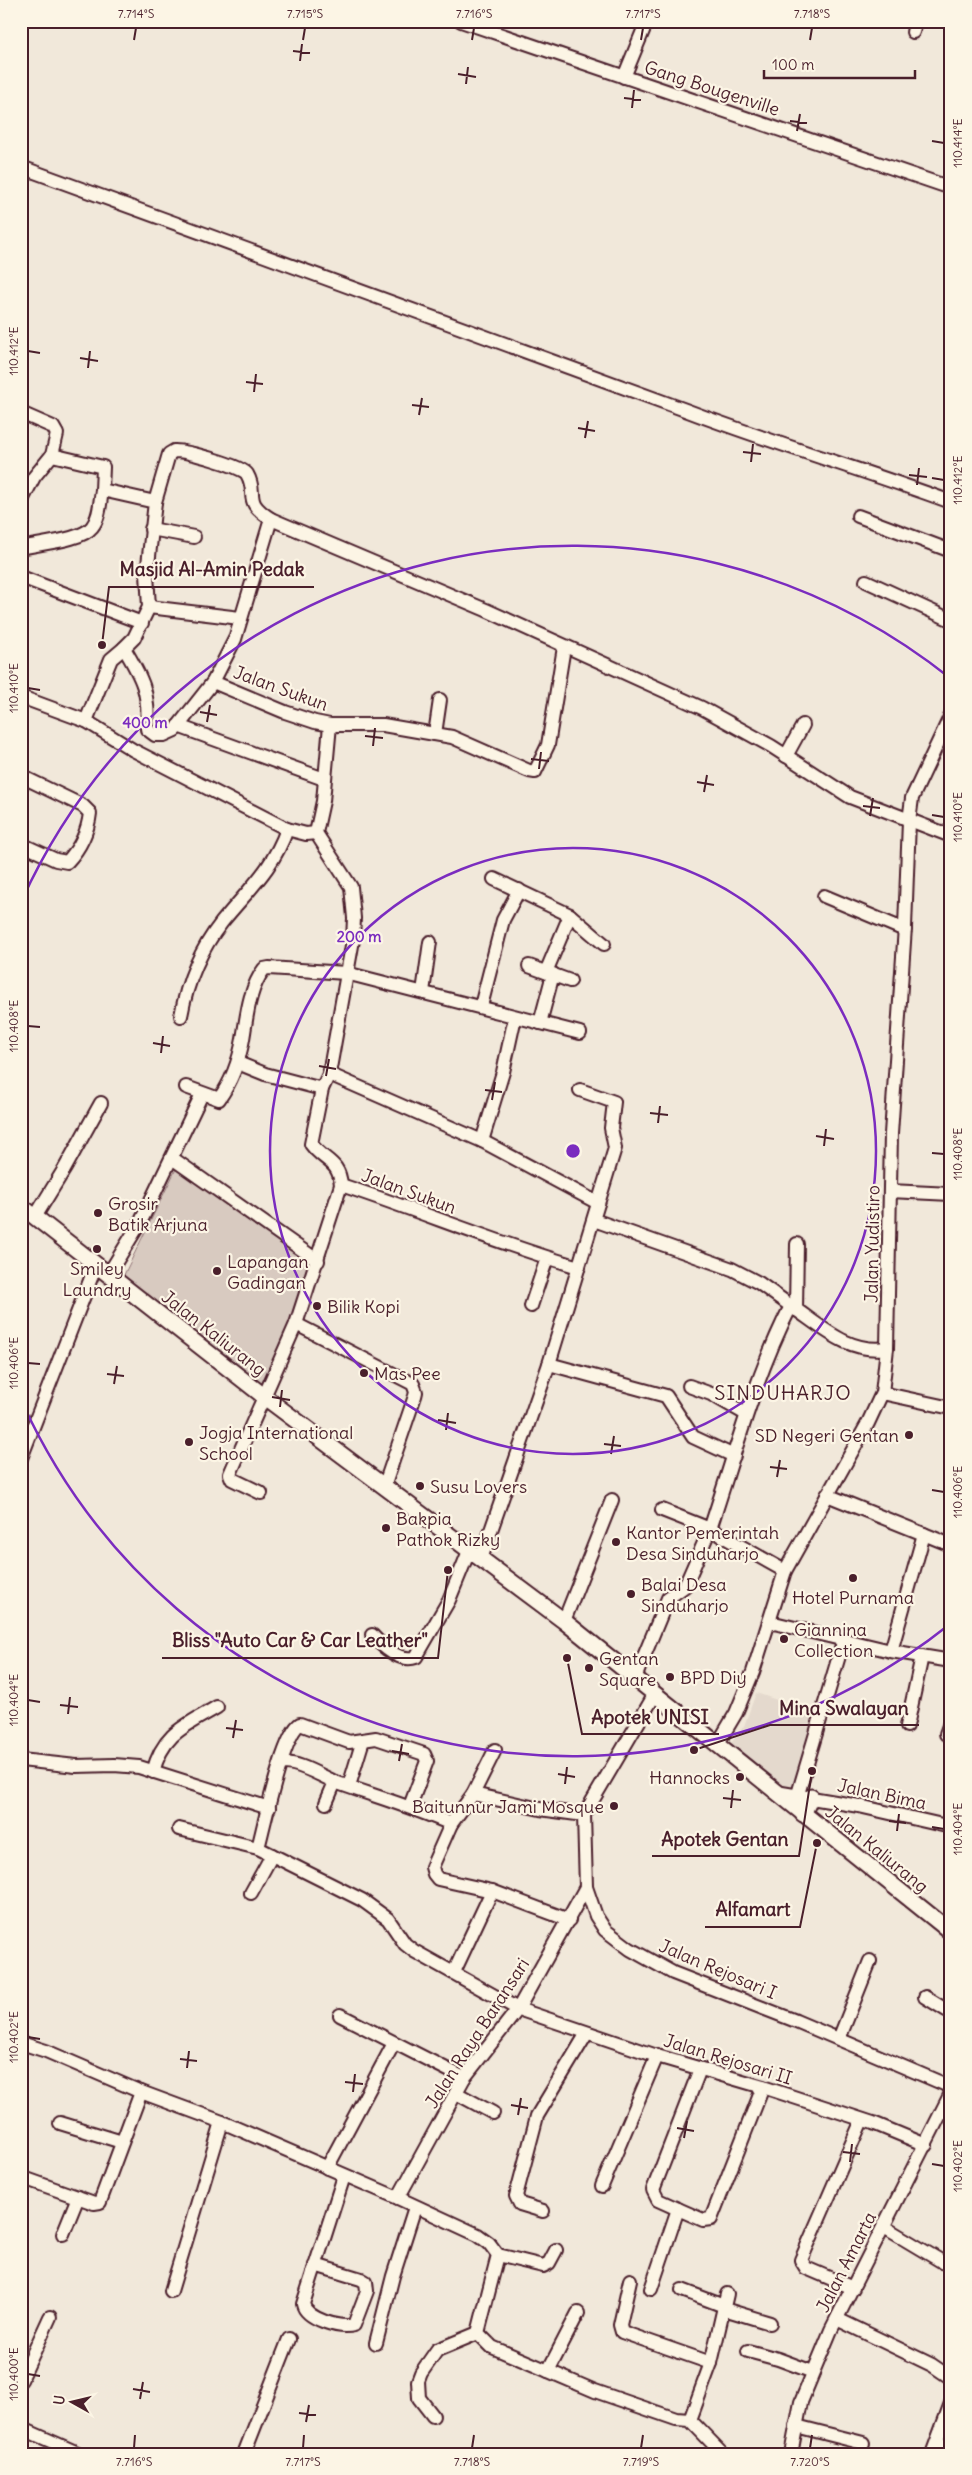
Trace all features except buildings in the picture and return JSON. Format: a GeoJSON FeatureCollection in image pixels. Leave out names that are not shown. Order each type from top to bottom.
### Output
{"type":"FeatureCollection","features":[{"type":"Feature","properties":{"kind":"main road","name":"Jalan Kaliurang"},"geometry":{"type":"LineString","coordinates":[[21,1206],[263,1395],[564,1621],[951,1932]]}},
{"type":"Feature","properties":{"kind":"main road"},"geometry":{"type":"LineString","coordinates":[[803,1814],[804,1796]]}},
{"type":"Feature","properties":{"kind":"street","name":"Gang Bougenville"},"geometry":{"type":"LineString","coordinates":[[461,21],[951,188]]}},
{"type":"Feature","properties":{"kind":"street"},"geometry":{"type":"LineString","coordinates":[[624,77],[647,21]]}},
{"type":"Feature","properties":{"kind":"street"},"geometry":{"type":"LineString","coordinates":[[21,167],[296,269],[511,344],[689,412],[951,502]]}},
{"type":"Feature","properties":{"kind":"street"},"geometry":{"type":"LineString","coordinates":[[21,414],[53,427],[57,434],[52,455],[34,477],[21,502]]}},
{"type":"Feature","properties":{"kind":"street"},"geometry":{"type":"LineString","coordinates":[[86,721],[110,659],[134,638],[149,607],[147,574],[155,502],[169,454],[179,451],[246,472],[255,507],[271,519],[486,610],[564,648],[702,708],[786,756],[850,797],[951,836]]}},
{"type":"Feature","properties":{"kind":"street"},"geometry":{"type":"LineString","coordinates":[[21,548],[83,535],[92,527],[98,515],[103,467],[52,455]]}},
{"type":"Feature","properties":{"kind":"street"},"geometry":{"type":"LineString","coordinates":[[102,490],[155,502]]}},
{"type":"Feature","properties":{"kind":"street"},"geometry":{"type":"LineString","coordinates":[[858,516],[951,551]]}},
{"type":"Feature","properties":{"kind":"street","name":"Jalan Sukun"},"geometry":{"type":"LineString","coordinates":[[271,519],[235,639],[214,682],[285,712],[330,725],[323,801],[316,833],[351,887],[354,918],[329,1074],[322,1089],[311,1144],[317,1152],[335,1165],[340,1173],[341,1185],[547,1258],[579,1267]]}},
{"type":"Feature","properties":{"kind":"street"},"geometry":{"type":"LineString","coordinates":[[151,529],[194,537]]}},
{"type":"Feature","properties":{"kind":"street"},"geometry":{"type":"LineString","coordinates":[[21,577],[142,623]]}},
{"type":"Feature","properties":{"kind":"street"},"geometry":{"type":"LineString","coordinates":[[866,580],[951,620]]}},
{"type":"Feature","properties":{"kind":"street"},"geometry":{"type":"LineString","coordinates":[[149,607],[240,618]]}},
{"type":"Feature","properties":{"kind":"street"},"geometry":{"type":"LineString","coordinates":[[124,648],[143,680],[148,699],[147,729],[155,735],[164,735],[178,726],[214,682]]}},
{"type":"Feature","properties":{"kind":"street"},"geometry":{"type":"LineString","coordinates":[[330,725],[383,725],[452,737],[535,772],[548,744],[564,648]]}},
{"type":"Feature","properties":{"kind":"street"},"geometry":{"type":"LineString","coordinates":[[21,697],[86,721],[133,750],[287,829],[306,834],[316,833]]}},
{"type":"Feature","properties":{"kind":"street"},"geometry":{"type":"LineString","coordinates":[[435,734],[440,700]]}},
{"type":"Feature","properties":{"kind":"street","name":"Jalan Yudistiro"},"geometry":{"type":"LineString","coordinates":[[718,1745],[736,1713],[753,1672],[785,1571],[868,1423],[882,1393],[887,1348],[892,1134],[905,930],[909,821],[912,798],[951,715]]}},
{"type":"Feature","properties":{"kind":"street"},"geometry":{"type":"LineString","coordinates":[[786,756],[803,725]]}},
{"type":"Feature","properties":{"kind":"street"},"geometry":{"type":"LineString","coordinates":[[178,726],[324,779]]}},
{"type":"Feature","properties":{"kind":"street"},"geometry":{"type":"LineString","coordinates":[[21,776],[83,806],[90,812],[84,835],[76,853],[67,862],[56,860],[21,844]]}},
{"type":"Feature","properties":{"kind":"street"},"geometry":{"type":"LineString","coordinates":[[181,1016],[187,987],[209,941],[221,923],[266,872],[280,849],[287,829]]}},
{"type":"Feature","properties":{"kind":"street"},"geometry":{"type":"LineString","coordinates":[[494,878],[570,915],[604,944]]}},
{"type":"Feature","properties":{"kind":"street"},"geometry":{"type":"LineString","coordinates":[[481,1006],[504,920],[519,890]]}},
{"type":"Feature","properties":{"kind":"street"},"geometry":{"type":"LineString","coordinates":[[824,896],[905,930]]}},
{"type":"Feature","properties":{"kind":"street"},"geometry":{"type":"LineString","coordinates":[[540,1023],[550,973],[570,915]]}},
{"type":"Feature","properties":{"kind":"street"},"geometry":{"type":"LineString","coordinates":[[424,992],[430,942]]}},
{"type":"Feature","properties":{"kind":"street"},"geometry":{"type":"LineString","coordinates":[[529,966],[570,981]]}},
{"type":"Feature","properties":{"kind":"street"},"geometry":{"type":"LineString","coordinates":[[186,1086],[218,1099],[231,1081],[238,1063],[252,993],[264,969],[346,973],[481,1006],[515,1018],[580,1033]]}},
{"type":"Feature","properties":{"kind":"street"},"geometry":{"type":"LineString","coordinates":[[482,1141],[503,1072],[515,1018]]}},
{"type":"Feature","properties":{"kind":"street"},"geometry":{"type":"LineString","coordinates":[[238,1063],[265,1074],[322,1089]]}},
{"type":"Feature","properties":{"kind":"street"},"geometry":{"type":"LineString","coordinates":[[329,1074],[482,1141],[598,1204]]}},
{"type":"Feature","properties":{"kind":"street"},"geometry":{"type":"LineString","coordinates":[[372,1635],[390,1651],[409,1658],[416,1657],[475,1555],[550,1364],[615,1148],[611,1128],[615,1104],[610,1100],[580,1090]]}},
{"type":"Feature","properties":{"kind":"street"},"geometry":{"type":"LineString","coordinates":[[108,1275],[141,1221],[202,1094]]}},
{"type":"Feature","properties":{"kind":"street"},"geometry":{"type":"LineString","coordinates":[[35,1217],[101,1103]]}},
{"type":"Feature","properties":{"kind":"street"},"geometry":{"type":"LineString","coordinates":[[172,1158],[318,1261]]}},
{"type":"Feature","properties":{"kind":"street"},"geometry":{"type":"LineString","coordinates":[[261,1493],[232,1479],[230,1474],[263,1395],[296,1324],[318,1261],[341,1185]]}},
{"type":"Feature","properties":{"kind":"street"},"geometry":{"type":"LineString","coordinates":[[890,1191],[951,1194]]}},
{"type":"Feature","properties":{"kind":"street"},"geometry":{"type":"LineString","coordinates":[[594,1220],[732,1269],[759,1283],[849,1344],[875,1350],[887,1348]]}},
{"type":"Feature","properties":{"kind":"street"},"geometry":{"type":"LineString","coordinates":[[634,1678],[668,1598],[685,1586],[710,1529],[746,1414],[782,1324],[794,1308],[797,1244]]}},
{"type":"Feature","properties":{"kind":"street"},"geometry":{"type":"LineString","coordinates":[[531,1306],[547,1258]]}},
{"type":"Feature","properties":{"kind":"street"},"geometry":{"type":"LineString","coordinates":[[21,1458],[96,1265]]}},
{"type":"Feature","properties":{"kind":"street"},"geometry":{"type":"LineString","coordinates":[[296,1324],[413,1384],[416,1392],[415,1396],[384,1487]]}},
{"type":"Feature","properties":{"kind":"street"},"geometry":{"type":"LineString","coordinates":[[550,1364],[666,1396],[693,1437],[734,1456]]}},
{"type":"Feature","properties":{"kind":"street"},"geometry":{"type":"LineString","coordinates":[[689,1386],[712,1394],[746,1414]]}},
{"type":"Feature","properties":{"kind":"street"},"geometry":{"type":"LineString","coordinates":[[882,1393],[951,1408]]}},
{"type":"Feature","properties":{"kind":"street"},"geometry":{"type":"LineString","coordinates":[[827,1495],[951,1545]]}},
{"type":"Feature","properties":{"kind":"street"},"geometry":{"type":"LineString","coordinates":[[564,1621],[612,1500]]}},
{"type":"Feature","properties":{"kind":"street"},"geometry":{"type":"LineString","coordinates":[[662,1510],[710,1529],[785,1571]]}},
{"type":"Feature","properties":{"kind":"street"},"geometry":{"type":"LineString","coordinates":[[891,1651],[924,1534]]}},
{"type":"Feature","properties":{"kind":"street"},"geometry":{"type":"LineString","coordinates":[[770,1622],[891,1651],[922,1656],[950,1657]]}},
{"type":"Feature","properties":{"kind":"street"},"geometry":{"type":"LineString","coordinates":[[804,1796],[844,1639]]}},
{"type":"Feature","properties":{"kind":"street"},"geometry":{"type":"LineString","coordinates":[[907,1726],[922,1656]]}},
{"type":"Feature","properties":{"kind":"street"},"geometry":{"type":"LineString","coordinates":[[473,1794],[540,1809],[584,1816],[655,1694]]}},
{"type":"Feature","properties":{"kind":"street"},"geometry":{"type":"LineString","coordinates":[[153,1772],[158,1754],[164,1743],[189,1724],[217,1707]]}},
{"type":"Feature","properties":{"kind":"street"},"geometry":{"type":"LineString","coordinates":[[946,1734],[951,1720]]}},
{"type":"Feature","properties":{"kind":"street"},"geometry":{"type":"LineString","coordinates":[[258,1848],[290,1736],[300,1724],[349,1742],[376,1738],[426,1756],[427,1761],[410,1806]]}},
{"type":"Feature","properties":{"kind":"street"},"geometry":{"type":"LineString","coordinates":[[349,1786],[364,1740]]}},
{"type":"Feature","properties":{"kind":"street"},"geometry":{"type":"LineString","coordinates":[[495,1750],[473,1794],[451,1824],[432,1867],[434,1874],[448,1882],[492,1892],[569,1920]]}},
{"type":"Feature","properties":{"kind":"street"},"geometry":{"type":"LineString","coordinates":[[21,1760],[76,1766],[124,1765],[153,1772],[269,1808]]}},
{"type":"Feature","properties":{"kind":"street"},"geometry":{"type":"LineString","coordinates":[[282,1764],[290,1763],[335,1782],[410,1806],[451,1824]]}},
{"type":"Feature","properties":{"kind":"street"},"geometry":{"type":"LineString","coordinates":[[326,1803],[335,1782]]}},
{"type":"Feature","properties":{"kind":"street","name":"Jalan Bima"},"geometry":{"type":"LineString","coordinates":[[776,1792],[804,1796],[951,1828]]}},
{"type":"Feature","properties":{"kind":"street","name":"Jalan Rejosari I"},"geometry":{"type":"LineString","coordinates":[[584,1816],[586,1887],[596,1916],[604,1930],[630,1948],[673,1972],[839,2039],[951,2087]]}},
{"type":"Feature","properties":{"kind":"street","name":"Jalan Rejosari II"},"geometry":{"type":"LineString","coordinates":[[179,1829],[258,1848],[362,1900],[388,1919],[405,1944],[518,2009],[656,2056],[763,2087],[862,2120],[926,2145]]}},
{"type":"Feature","properties":{"kind":"street"},"geometry":{"type":"LineString","coordinates":[[251,1893],[272,1855]]}},
{"type":"Feature","properties":{"kind":"street","name":"Jalan Raya Baransari"},"geometry":{"type":"LineString","coordinates":[[398,2198],[464,2078],[518,2009],[586,1887]]}},
{"type":"Feature","properties":{"kind":"street"},"geometry":{"type":"LineString","coordinates":[[454,1972],[492,1892]]}},
{"type":"Feature","properties":{"kind":"street"},"geometry":{"type":"LineString","coordinates":[[839,2039],[870,1961]]}},
{"type":"Feature","properties":{"kind":"street"},"geometry":{"type":"LineString","coordinates":[[925,1997],[951,2013]]}},
{"type":"Feature","properties":{"kind":"street"},"geometry":{"type":"LineString","coordinates":[[340,2015],[464,2078]]}},
{"type":"Feature","properties":{"kind":"street"},"geometry":{"type":"LineString","coordinates":[[543,2211],[520,2204],[516,2196],[537,2116],[587,2033]]}},
{"type":"Feature","properties":{"kind":"street"},"geometry":{"type":"LineString","coordinates":[[21,2043],[46,2051],[141,2092],[222,2122],[398,2198],[478,2235],[489,2243],[498,2255],[543,2266],[549,2263],[556,2250]]}},
{"type":"Feature","properties":{"kind":"street"},"geometry":{"type":"LineString","coordinates":[[327,2168],[394,2043]]}},
{"type":"Feature","properties":{"kind":"street"},"geometry":{"type":"LineString","coordinates":[[602,2186],[656,2056]]}},
{"type":"Feature","properties":{"kind":"street"},"geometry":{"type":"LineString","coordinates":[[700,2069],[653,2190],[658,2200],[703,2220],[711,2219],[763,2087]]}},
{"type":"Feature","properties":{"kind":"street"},"geometry":{"type":"LineString","coordinates":[[21,2177],[78,2197],[100,2202],[141,2092]]}},
{"type":"Feature","properties":{"kind":"street"},"geometry":{"type":"LineString","coordinates":[[456,2093],[493,2113]]}},
{"type":"Feature","properties":{"kind":"street","name":"Jalan Amarta"},"geometry":{"type":"LineString","coordinates":[[791,2454],[796,2426],[813,2372],[837,2319],[951,2093]]}},
{"type":"Feature","properties":{"kind":"street"},"geometry":{"type":"LineString","coordinates":[[853,2288],[806,2268],[801,2260],[862,2120]]}},
{"type":"Feature","properties":{"kind":"street"},"geometry":{"type":"LineString","coordinates":[[171,2290],[222,2122]]}},
{"type":"Feature","properties":{"kind":"street"},"geometry":{"type":"LineString","coordinates":[[60,2123],[122,2142]]}},
{"type":"Feature","properties":{"kind":"street"},"geometry":{"type":"LineString","coordinates":[[315,2265],[366,2282],[367,2291],[354,2325],[343,2326],[310,2315],[304,2310],[303,2304],[315,2265],[344,2176]]}},
{"type":"Feature","properties":{"kind":"street"},"geometry":{"type":"LineString","coordinates":[[63,2234],[78,2197]]}},
{"type":"Feature","properties":{"kind":"street"},"geometry":{"type":"LineString","coordinates":[[376,2343],[393,2276],[415,2207]]}},
{"type":"Feature","properties":{"kind":"street"},"geometry":{"type":"LineString","coordinates":[[651,2289],[678,2209]]}},
{"type":"Feature","properties":{"kind":"street"},"geometry":{"type":"LineString","coordinates":[[884,2227],[951,2267]]}},
{"type":"Feature","properties":{"kind":"street"},"geometry":{"type":"LineString","coordinates":[[478,2333],[498,2255]]}},
{"type":"Feature","properties":{"kind":"street"},"geometry":{"type":"LineString","coordinates":[[630,2280],[620,2325],[622,2332],[710,2363]]}},
{"type":"Feature","properties":{"kind":"street"},"geometry":{"type":"LineString","coordinates":[[682,2290],[725,2303],[770,2323]]}},
{"type":"Feature","properties":{"kind":"street"},"geometry":{"type":"LineString","coordinates":[[690,2420],[710,2363],[725,2303]]}},
{"type":"Feature","properties":{"kind":"street"},"geometry":{"type":"LineString","coordinates":[[548,2371],[578,2313]]}},
{"type":"Feature","properties":{"kind":"street"},"geometry":{"type":"LineString","coordinates":[[21,2380],[50,2317]]}},
{"type":"Feature","properties":{"kind":"street"},"geometry":{"type":"LineString","coordinates":[[837,2319],[932,2366],[951,2378]]}},
{"type":"Feature","properties":{"kind":"street"},"geometry":{"type":"LineString","coordinates":[[478,2333],[492,2347],[595,2391],[676,2419],[690,2420],[723,2454]]}},
{"type":"Feature","properties":{"kind":"street"},"geometry":{"type":"LineString","coordinates":[[433,2416],[420,2398],[418,2381],[421,2373],[437,2350],[478,2333]]}},
{"type":"Feature","properties":{"kind":"street"},"geometry":{"type":"LineString","coordinates":[[244,2454],[289,2339]]}},
{"type":"Feature","properties":{"kind":"street"},"geometry":{"type":"LineString","coordinates":[[748,2351],[778,2359],[813,2372]]}},
{"type":"Feature","properties":{"kind":"street"},"geometry":{"type":"LineString","coordinates":[[951,2402],[935,2449],[951,2447]]}},
{"type":"Feature","properties":{"kind":"street"},"geometry":{"type":"LineString","coordinates":[[796,2426],[863,2442]]}},
{"type":"Feature","properties":{"kind":"street"},"geometry":{"type":"LineString","coordinates":[[22,2429],[80,2454]]}},
{"type":"Feature","properties":{"kind":"shaded area","name":"Lapangan Gadingan"},"geometry":{"type":"Polygon","coordinates":[[[176,1169],[311,1264],[265,1388],[122,1279],[176,1169]]]}},
{"type":"Feature","properties":{"kind":"shaded area"},"geometry":{"type":"Polygon","coordinates":[[[756,1693],[819,1714],[797,1787],[781,1787],[729,1746],[744,1726],[756,1693]]]}},
{"type":"Feature","properties":{"kind":"place","name":"Masjid Al-Amin Pedak"},"geometry":{"type":"Point","coordinates":[102,645]}},
{"type":"Feature","properties":{"kind":"place","name":"Grosir Batik Arjuna"},"geometry":{"type":"Point","coordinates":[98,1213]}},
{"type":"Feature","properties":{"kind":"place","name":"Smiley Laundry"},"geometry":{"type":"Point","coordinates":[97,1249]}},
{"type":"Feature","properties":{"kind":"place","name":"Lapangan Gadingan"},"geometry":{"type":"Point","coordinates":[217,1271]}},
{"type":"Feature","properties":{"kind":"place","name":"Bilik Kopi"},"geometry":{"type":"Point","coordinates":[317,1306]}},
{"type":"Feature","properties":{"kind":"place","name":"Mas Pee"},"geometry":{"type":"Point","coordinates":[364,1373]}},
{"type":"Feature","properties":{"kind":"place","name":"SD Negeri Gentan"},"geometry":{"type":"Point","coordinates":[909,1435]}},
{"type":"Feature","properties":{"kind":"place","name":"Jogja International School"},"geometry":{"type":"Point","coordinates":[189,1442]}},
{"type":"Feature","properties":{"kind":"place","name":"Susu Lovers"},"geometry":{"type":"Point","coordinates":[420,1486]}},
{"type":"Feature","properties":{"kind":"place","name":"Bakpia Pathok Rizky"},"geometry":{"type":"Point","coordinates":[386,1528]}},
{"type":"Feature","properties":{"kind":"place","name":"Kantor Pemerintah Desa Sinduharjo"},"geometry":{"type":"Point","coordinates":[616,1542]}},
{"type":"Feature","properties":{"kind":"place","name":"Bliss \"Auto Car & Car Leather\""},"geometry":{"type":"Point","coordinates":[448,1570]}},
{"type":"Feature","properties":{"kind":"place","name":"Hotel Purnama"},"geometry":{"type":"Point","coordinates":[853,1578]}},
{"type":"Feature","properties":{"kind":"place","name":"Balai Desa Sinduharjo"},"geometry":{"type":"Point","coordinates":[631,1594]}},
{"type":"Feature","properties":{"kind":"place","name":"Giannina Collection"},"geometry":{"type":"Point","coordinates":[784,1639]}},
{"type":"Feature","properties":{"kind":"place","name":"Apotek UNISI"},"geometry":{"type":"Point","coordinates":[567,1658]}},
{"type":"Feature","properties":{"kind":"place","name":"Gentan Square"},"geometry":{"type":"Point","coordinates":[589,1668]}},
{"type":"Feature","properties":{"kind":"place","name":"BPD Diy"},"geometry":{"type":"Point","coordinates":[670,1677]}},
{"type":"Feature","properties":{"kind":"place","name":"Mina Swalayan"},"geometry":{"type":"Point","coordinates":[694,1750]}},
{"type":"Feature","properties":{"kind":"place","name":"Apotek Gentan"},"geometry":{"type":"Point","coordinates":[812,1771]}},
{"type":"Feature","properties":{"kind":"place","name":"Hannocks"},"geometry":{"type":"Point","coordinates":[740,1777]}},
{"type":"Feature","properties":{"kind":"place","name":"Baitunnur Jami Mosque"},"geometry":{"type":"Point","coordinates":[614,1806]}},
{"type":"Feature","properties":{"kind":"place","name":"Alfamart"},"geometry":{"type":"Point","coordinates":[817,1843]}},
{"type":"Feature","properties":{"kind":"district","name":"SINDUHARJO"},"geometry":{"type":"Point","coordinates":[783,1392]}}]}
